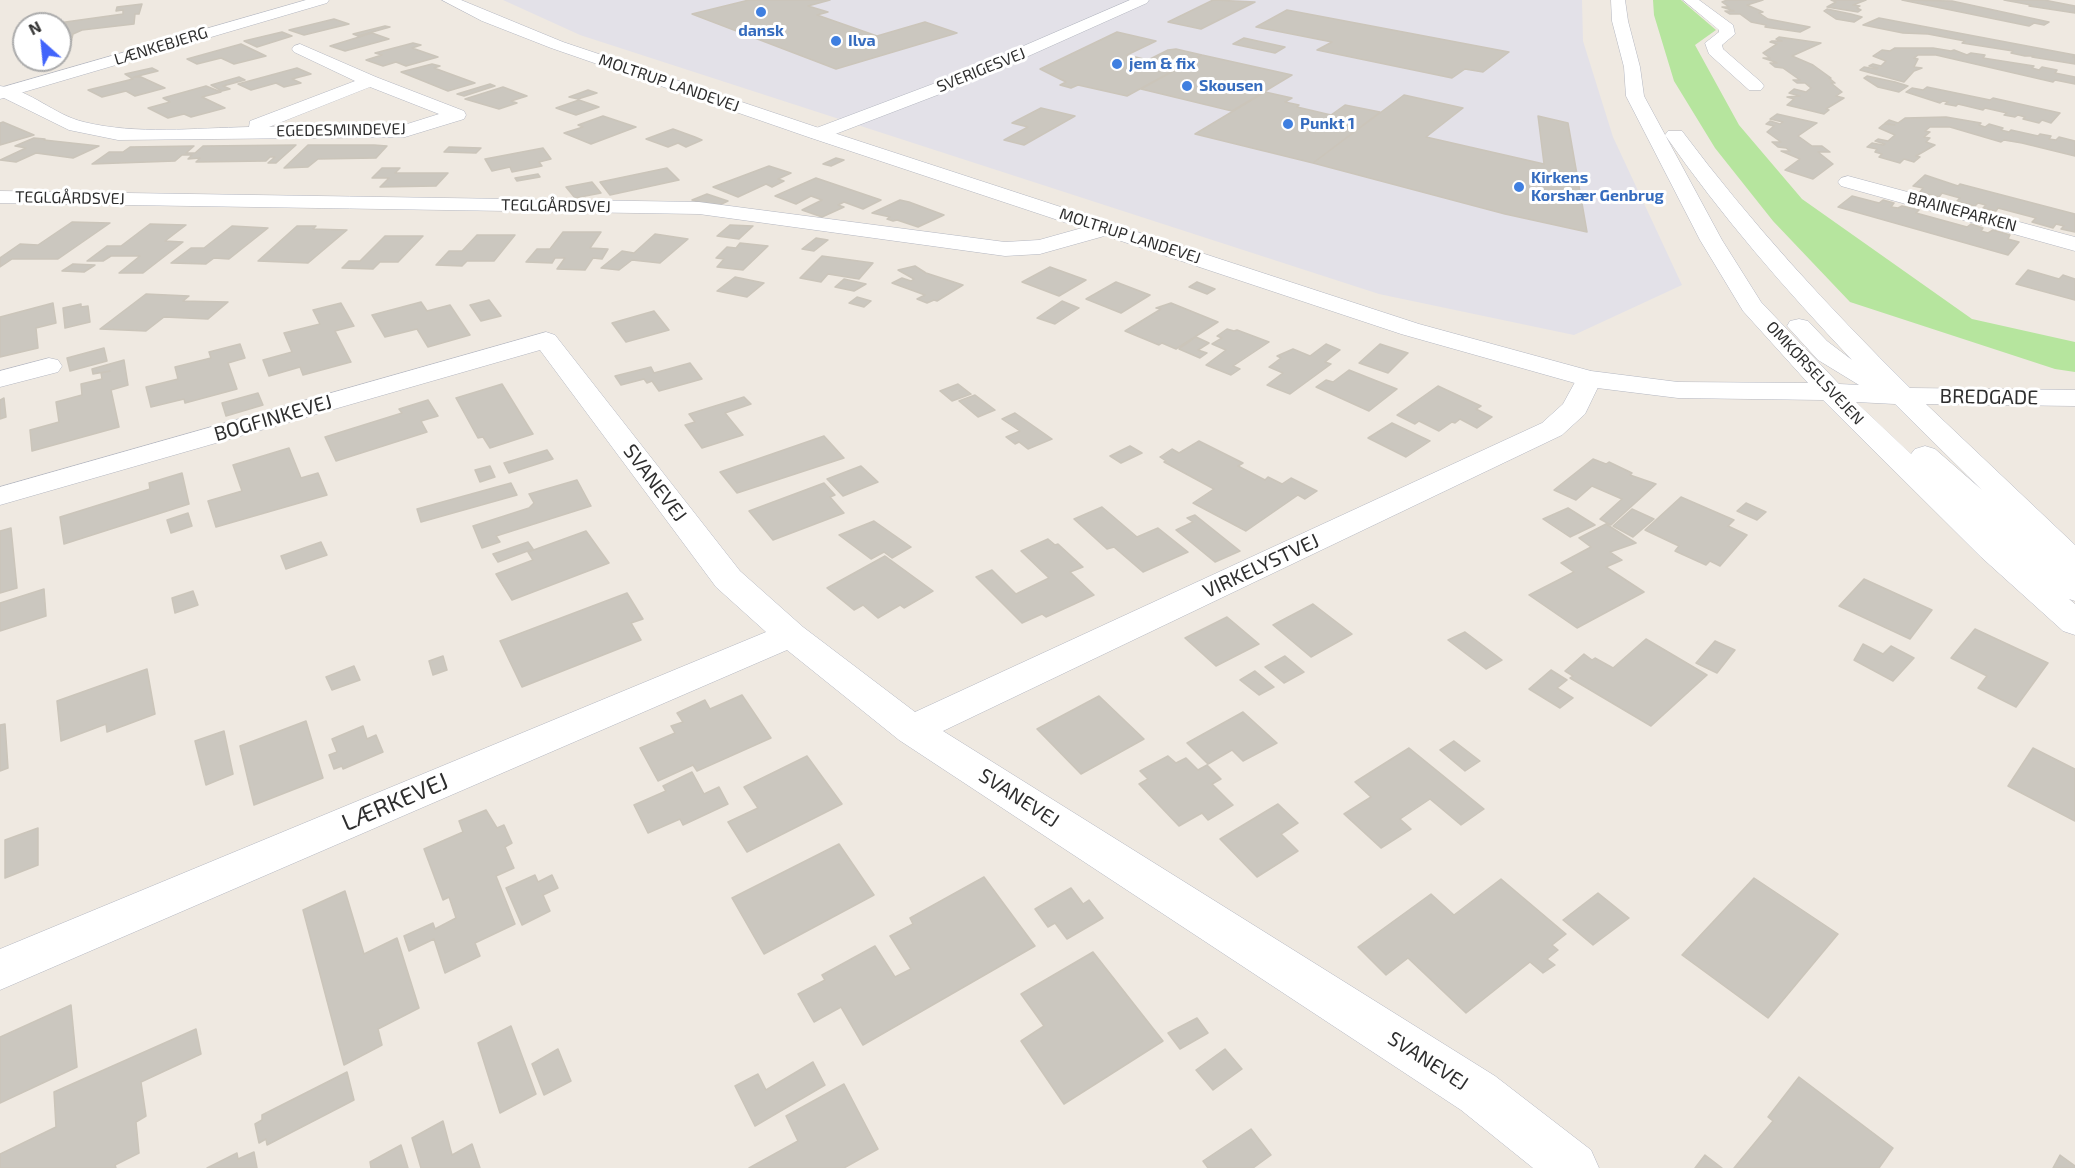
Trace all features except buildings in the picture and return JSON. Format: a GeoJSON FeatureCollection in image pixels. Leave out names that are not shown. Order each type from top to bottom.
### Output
{"type":"FeatureCollection","features":[{"type":"Feature","properties":{"kind":"street","name":"LÆNKEBJERG"},"geometry":{"type":"LineString","coordinates":[[3,92],[322,0]]}},
{"type":"Feature","properties":{"kind":"street","name":"MOLTRUP LANDEVEJ"},"geometry":{"type":"LineString","coordinates":[[449,0],[487,18],[557,45],[818,134],[1410,329],[1589,379],[1678,390],[1830,391]]}},
{"type":"Feature","properties":{"kind":"street","name":"SVERIGESVEJ"},"geometry":{"type":"LineString","coordinates":[[818,134],[960,80],[1142,0]]}},
{"type":"Feature","properties":{"kind":"street","name":"OMKØRSELSVEJEN"},"geometry":{"type":"LineString","coordinates":[[1618,0],[1620,21],[1632,67],[1635,96],[1706,230],[1752,306],[1830,391],[1992,550],[2075,623]]}},
{"type":"Feature","properties":{"kind":"street"},"geometry":{"type":"LineString","coordinates":[[1690,0],[1727,28],[1727,34],[1713,43],[1715,51],[1755,86]]}},
{"type":"Feature","properties":{"kind":"street","name":"EGEDESMINDEVEJ"},"geometry":{"type":"LineString","coordinates":[[3,92],[76,126],[118,134],[405,131],[457,115],[370,81],[300,50]]}},
{"type":"Feature","properties":{"kind":"street","name":"OMKØRSELSVEJEN"},"geometry":{"type":"LineString","coordinates":[[1632,67],[1663,118],[1705,178],[1792,283],[1903,396],[2075,563]]}},
{"type":"Feature","properties":{"kind":"street","name":"EGEDESMINDEVEJ"},"geometry":{"type":"LineString","coordinates":[[238,133],[370,81]]}},
{"type":"Feature","properties":{"kind":"street","name":"BRAINEPARKEN"},"geometry":{"type":"LineString","coordinates":[[1848,182],[2075,244]]}},
{"type":"Feature","properties":{"kind":"street","name":"TEGLGÅRDSVEJ"},"geometry":{"type":"LineString","coordinates":[[0,197],[699,208],[764,214],[1005,249],[1040,246],[1107,228]]}},
{"type":"Feature","properties":{"kind":"street"},"geometry":{"type":"LineString","coordinates":[[1706,230],[1742,260],[1822,352],[1849,371],[1903,396]]}},
{"type":"Feature","properties":{"kind":"street","name":"BOGFINKEVEJ"},"geometry":{"type":"LineString","coordinates":[[0,496],[546,340]]}},
{"type":"Feature","properties":{"kind":"street","name":"SVANEVEJ"},"geometry":{"type":"LineString","coordinates":[[546,340],[728,579],[791,635],[912,729],[1478,1093],[1573,1168]]}},
{"type":"Feature","properties":{"kind":"street"},"geometry":{"type":"LineString","coordinates":[[0,379],[49,366]]}},
{"type":"Feature","properties":{"kind":"street","name":"VIRKELYSTVEJ"},"geometry":{"type":"LineString","coordinates":[[912,729],[1552,429],[1575,408],[1589,379]]}},
{"type":"Feature","properties":{"kind":"street"},"geometry":{"type":"LineString","coordinates":[[1830,391],[1869,412],[1905,438],[2075,590]]}},
{"type":"Feature","properties":{"kind":"street","name":"BREDGADE"},"geometry":{"type":"LineString","coordinates":[[1830,391],[1903,396],[2075,398]]}},
{"type":"Feature","properties":{"kind":"street","name":"LÆRKEVEJ"},"geometry":{"type":"LineString","coordinates":[[0,970],[791,635]]}},
{"type":"Feature","properties":{"kind":"shaded area"},"geometry":{"type":"Polygon","coordinates":[[[503,0],[1582,0],[1583,41],[1613,137],[1682,285],[1574,335],[1379,294],[580,35],[503,0]]]}},
{"type":"Feature","properties":{"kind":"green space"},"geometry":{"type":"Polygon","coordinates":[[[1653,0],[1681,0],[1716,30],[1695,45],[1739,125],[1802,199],[1972,319],[2075,342],[2075,372],[2055,369],[1850,302],[1773,221],[1715,148],[1674,81],[1654,15],[1653,0]]]}},
{"type":"Feature","properties":{"kind":"place","name":"dansk"},"geometry":{"type":"Point","coordinates":[761,12]}},
{"type":"Feature","properties":{"kind":"place","name":"Ilva"},"geometry":{"type":"Point","coordinates":[836,41]}},
{"type":"Feature","properties":{"kind":"place","name":"jem & fix"},"geometry":{"type":"Point","coordinates":[1117,64]}},
{"type":"Feature","properties":{"kind":"place","name":"Skousen"},"geometry":{"type":"Point","coordinates":[1187,86]}},
{"type":"Feature","properties":{"kind":"place","name":"Punkt 1"},"geometry":{"type":"Point","coordinates":[1288,124]}},
{"type":"Feature","properties":{"kind":"place","name":"Kirkens Korshær Genbrug"},"geometry":{"type":"Point","coordinates":[1519,187]}}]}
